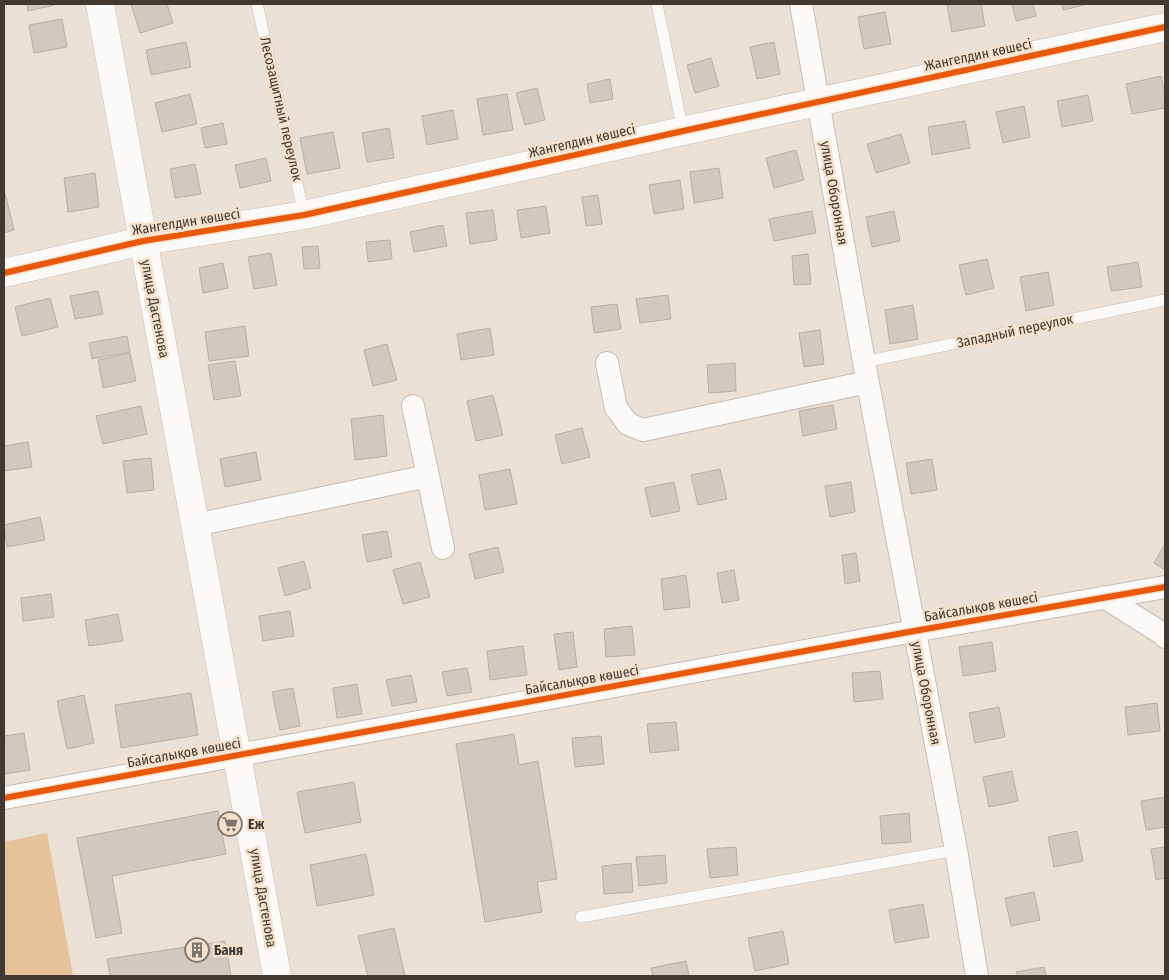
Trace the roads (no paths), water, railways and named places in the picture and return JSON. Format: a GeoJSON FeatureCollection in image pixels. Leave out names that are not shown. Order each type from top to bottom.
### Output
{"type":"FeatureCollection","features":[{"type":"Feature","properties":{"kind":"street","name":"улица Дастенова"},"geometry":{"type":"LineString","coordinates":[[100,4],[277,976]]}},
{"type":"Feature","properties":{"kind":"street","name":"улица Оборонная"},"geometry":{"type":"LineString","coordinates":[[800,4],[866,372],[956,850],[977,976]]}},
{"type":"Feature","properties":{"kind":"street","name":"Жангелдин көшесі"},"geometry":{"type":"LineString","coordinates":[[4,273],[142,241],[304,215],[1165,27]]}},
{"type":"Feature","properties":{"kind":"street"},"geometry":{"type":"LineString","coordinates":[[607,363],[616,408],[628,424],[644,430],[866,372]]}},
{"type":"Feature","properties":{"kind":"street"},"geometry":{"type":"LineString","coordinates":[[413,406],[443,548]]}},
{"type":"Feature","properties":{"kind":"street"},"geometry":{"type":"LineString","coordinates":[[195,525],[428,476]]}},
{"type":"Feature","properties":{"kind":"street","name":"Байсалықов көшесі"},"geometry":{"type":"LineString","coordinates":[[4,798],[914,631],[1165,587]]}},
{"type":"Feature","properties":{"kind":"street"},"geometry":{"type":"LineString","coordinates":[[1104,597],[1165,637]]}},
{"type":"Feature","properties":{"kind":"lane","name":"Лесозащитный переулок"},"geometry":{"type":"LineString","coordinates":[[257,4],[304,215]]}},
{"type":"Feature","properties":{"kind":"lane"},"geometry":{"type":"LineString","coordinates":[[657,4],[683,131]]}},
{"type":"Feature","properties":{"kind":"lane","name":"Западный переулок"},"geometry":{"type":"LineString","coordinates":[[866,372],[1165,300]]}},
{"type":"Feature","properties":{"kind":"lane"},"geometry":{"type":"LineString","coordinates":[[581,917],[956,850]]}},
{"type":"Feature","properties":{"kind":"place","name":"Еж"},"geometry":{"type":"Point","coordinates":[230,824]}},
{"type":"Feature","properties":{"kind":"place","name":"Баня"},"geometry":{"type":"Point","coordinates":[197,950]}}]}
